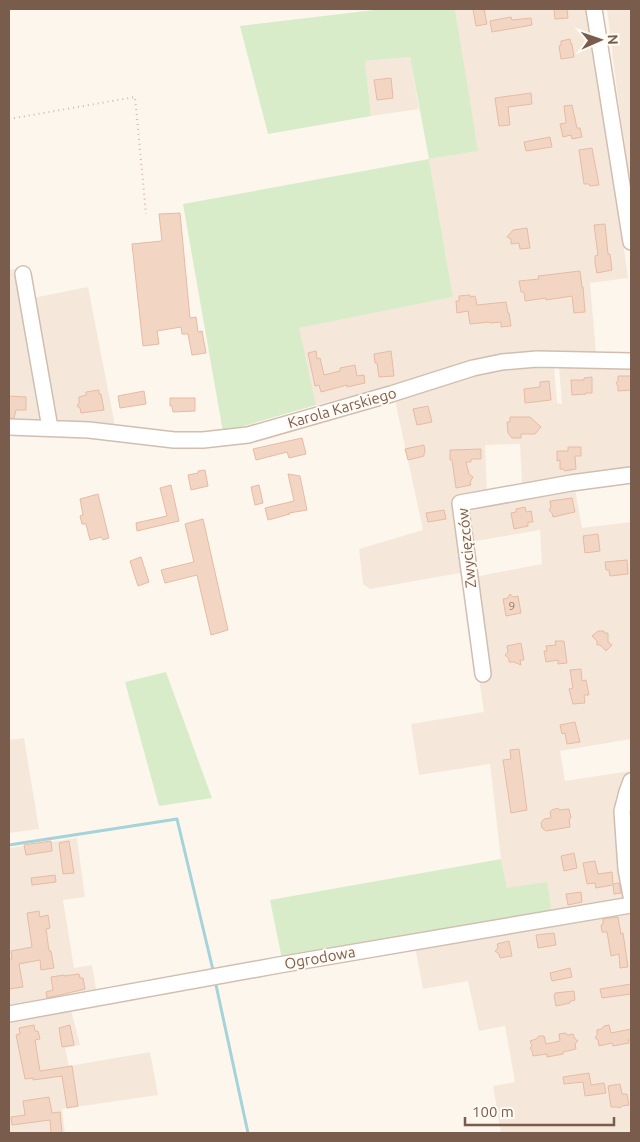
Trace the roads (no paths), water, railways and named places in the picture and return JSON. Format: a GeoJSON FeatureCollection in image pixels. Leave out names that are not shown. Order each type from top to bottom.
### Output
{"type":"FeatureCollection","features":[{"type":"Feature","properties":{"kind":"street"},"geometry":{"type":"LineString","coordinates":[[594,9],[631,235]]}},
{"type":"Feature","properties":{"kind":"street"},"geometry":{"type":"LineString","coordinates":[[23,274],[50,428]]}},
{"type":"Feature","properties":{"kind":"street","name":"Karola Karskiego"},"geometry":{"type":"LineString","coordinates":[[9,427],[89,430],[174,440],[225,438],[248,435],[473,368],[502,362],[537,358],[631,361]]}},
{"type":"Feature","properties":{"kind":"street","name":"Zwycięzców"},"geometry":{"type":"LineString","coordinates":[[483,674],[460,503],[571,483],[631,475]]}},
{"type":"Feature","properties":{"kind":"street"},"geometry":{"type":"LineString","coordinates":[[631,781],[622,811],[626,869],[631,896]]}},
{"type":"Feature","properties":{"kind":"street","name":"Ogrodowa"},"geometry":{"type":"LineString","coordinates":[[9,1014],[631,905]]}},
{"type":"Feature","properties":{"kind":"waterway"},"geometry":{"type":"LineString","coordinates":[[9,845],[177,819],[213,970]]}},
{"type":"Feature","properties":{"kind":"waterway"},"geometry":{"type":"LineString","coordinates":[[216,985],[248,1133]]}}]}
